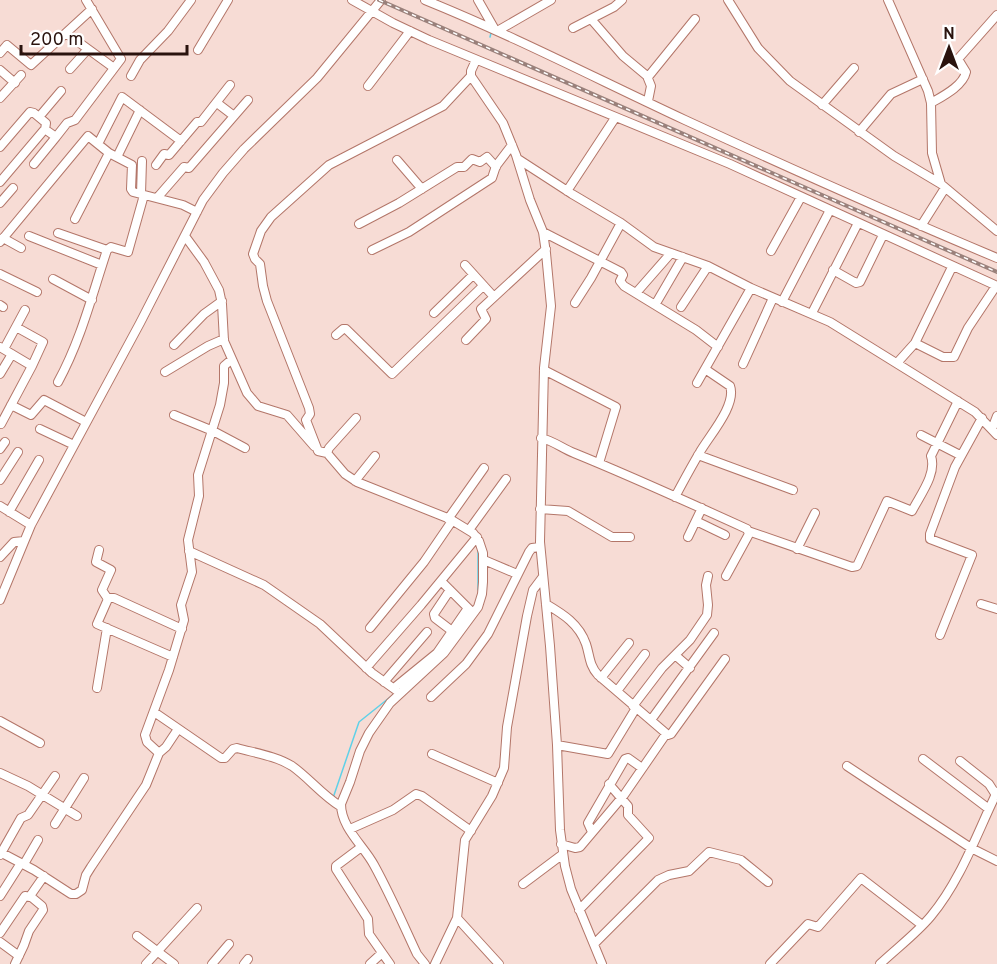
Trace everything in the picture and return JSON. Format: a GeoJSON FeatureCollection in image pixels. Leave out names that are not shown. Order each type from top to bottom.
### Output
{"type":"FeatureCollection","features":[{"type":"Feature","properties":{"kind":"street"},"geometry":{"type":"LineString","coordinates":[[34,164],[67,123],[75,120],[121,57],[86,0]]}},
{"type":"Feature","properties":{"kind":"street"},"geometry":{"type":"LineString","coordinates":[[131,76],[138,63],[168,31],[191,0]]}},
{"type":"Feature","properties":{"kind":"street"},"geometry":{"type":"LineString","coordinates":[[198,50],[228,0]]}},
{"type":"Feature","properties":{"kind":"street"},"geometry":{"type":"LineString","coordinates":[[352,0],[410,31],[730,164],[996,286],[968,328],[954,357],[943,357],[915,343]]}},
{"type":"Feature","properties":{"kind":"street"},"geometry":{"type":"LineString","coordinates":[[0,600],[31,525],[197,212],[223,172],[317,78],[381,0]]}},
{"type":"Feature","properties":{"kind":"street"},"geometry":{"type":"LineString","coordinates":[[425,0],[497,29],[690,122],[997,258]]}},
{"type":"Feature","properties":{"kind":"street"},"geometry":{"type":"LineString","coordinates":[[478,0],[497,29]]}},
{"type":"Feature","properties":{"kind":"street"},"geometry":{"type":"LineString","coordinates":[[497,29],[551,0]]}},
{"type":"Feature","properties":{"kind":"street"},"geometry":{"type":"LineString","coordinates":[[573,28],[614,7],[622,0]]}},
{"type":"Feature","properties":{"kind":"street"},"geometry":{"type":"LineString","coordinates":[[728,0],[763,54],[790,81],[859,132],[943,186],[997,231]]}},
{"type":"Feature","properties":{"kind":"street"},"geometry":{"type":"LineString","coordinates":[[888,0],[923,79],[931,103],[932,153],[943,186],[921,226]]}},
{"type":"Feature","properties":{"kind":"street"},"geometry":{"type":"LineString","coordinates":[[0,53],[7,45],[31,65],[92,9]]}},
{"type":"Feature","properties":{"kind":"street"},"geometry":{"type":"LineString","coordinates":[[931,103],[944,96],[965,78],[966,72],[958,59],[997,15]]}},
{"type":"Feature","properties":{"kind":"street"},"geometry":{"type":"LineString","coordinates":[[591,19],[623,56],[648,77],[651,86],[648,101]]}},
{"type":"Feature","properties":{"kind":"street"},"geometry":{"type":"LineString","coordinates":[[648,77],[695,20]]}},
{"type":"Feature","properties":{"kind":"street"},"geometry":{"type":"LineString","coordinates":[[368,86],[410,31]]}},
{"type":"Feature","properties":{"kind":"street"},"geometry":{"type":"LineString","coordinates":[[66,33],[114,68]]}},
{"type":"Feature","properties":{"kind":"street"},"geometry":{"type":"LineString","coordinates":[[70,69],[88,49]]}},
{"type":"Feature","properties":{"kind":"street"},"geometry":{"type":"LineString","coordinates":[[323,451],[307,424],[309,415],[264,294],[258,261],[254,252],[259,236],[267,222],[329,165],[443,106],[471,76],[477,60]]}},
{"type":"Feature","properties":{"kind":"street"},"geometry":{"type":"LineString","coordinates":[[822,105],[854,68]]}},
{"type":"Feature","properties":{"kind":"street"},"geometry":{"type":"LineString","coordinates":[[0,70],[15,83]]}},
{"type":"Feature","properties":{"kind":"street"},"geometry":{"type":"LineString","coordinates":[[0,98],[21,75]]}},
{"type":"Feature","properties":{"kind":"street"},"geometry":{"type":"LineString","coordinates":[[471,76],[503,123],[543,232],[546,249],[551,306],[544,370],[540,548],[557,745],[561,844],[567,874],[579,910],[595,943],[601,964]]}},
{"type":"Feature","properties":{"kind":"street"},"geometry":{"type":"LineString","coordinates":[[859,132],[891,94],[923,79]]}},
{"type":"Feature","properties":{"kind":"street"},"geometry":{"type":"LineString","coordinates":[[156,165],[164,154],[169,154],[197,122],[201,122],[230,85]]}},
{"type":"Feature","properties":{"kind":"street"},"geometry":{"type":"LineString","coordinates":[[39,117],[61,91]]}},
{"type":"Feature","properties":{"kind":"street"},"geometry":{"type":"LineString","coordinates":[[98,144],[121,97],[181,141]]}},
{"type":"Feature","properties":{"kind":"street"},"geometry":{"type":"LineString","coordinates":[[157,198],[183,167],[189,168],[248,100]]}},
{"type":"Feature","properties":{"kind":"street"},"geometry":{"type":"LineString","coordinates":[[217,103],[234,116]]}},
{"type":"Feature","properties":{"kind":"street"},"geometry":{"type":"LineString","coordinates":[[75,219],[140,111]]}},
{"type":"Feature","properties":{"kind":"street"},"geometry":{"type":"LineString","coordinates":[[0,147],[30,112],[47,124],[45,130],[0,183]]}},
{"type":"Feature","properties":{"kind":"street"},"geometry":{"type":"LineString","coordinates":[[567,191],[615,118]]}},
{"type":"Feature","properties":{"kind":"street"},"geometry":{"type":"LineString","coordinates":[[45,130],[56,137]]}},
{"type":"Feature","properties":{"kind":"street"},"geometry":{"type":"LineString","coordinates":[[21,248],[1,240],[87,137],[132,166],[131,189],[133,192],[183,205],[197,212]]}},
{"type":"Feature","properties":{"kind":"street"},"geometry":{"type":"LineString","coordinates":[[372,250],[403,235],[460,201],[492,178],[496,167],[512,145]]}},
{"type":"Feature","properties":{"kind":"street"},"geometry":{"type":"LineString","coordinates":[[359,224],[458,166],[464,167],[472,160],[480,162],[487,158],[496,167]]}},
{"type":"Feature","properties":{"kind":"street"},"geometry":{"type":"LineString","coordinates":[[518,159],[621,223],[650,244],[708,266],[751,288],[830,322],[958,401],[982,418],[994,432]]}},
{"type":"Feature","properties":{"kind":"street"},"geometry":{"type":"LineString","coordinates":[[397,160],[422,189]]}},
{"type":"Feature","properties":{"kind":"street"},"geometry":{"type":"LineString","coordinates":[[58,382],[73,351],[92,300],[107,250],[111,247],[129,252],[142,195],[142,161]]}},
{"type":"Feature","properties":{"kind":"street"},"geometry":{"type":"LineString","coordinates":[[0,203],[13,188]]}},
{"type":"Feature","properties":{"kind":"street"},"geometry":{"type":"LineString","coordinates":[[771,251],[801,197]]}},
{"type":"Feature","properties":{"kind":"street"},"geometry":{"type":"LineString","coordinates":[[743,364],[830,210]]}},
{"type":"Feature","properties":{"kind":"street"},"geometry":{"type":"LineString","coordinates":[[575,303],[621,223]]}},
{"type":"Feature","properties":{"kind":"street"},"geometry":{"type":"LineString","coordinates":[[812,314],[858,223]]}},
{"type":"Feature","properties":{"kind":"street"},"geometry":{"type":"LineString","coordinates":[[543,232],[622,273],[620,282],[696,330],[718,347]]}},
{"type":"Feature","properties":{"kind":"street"},"geometry":{"type":"LineString","coordinates":[[58,233],[107,250]]}},
{"type":"Feature","properties":{"kind":"street"},"geometry":{"type":"LineString","coordinates":[[833,270],[858,284],[883,235]]}},
{"type":"Feature","properties":{"kind":"street"},"geometry":{"type":"LineString","coordinates":[[29,236],[102,265]]}},
{"type":"Feature","properties":{"kind":"street"},"geometry":{"type":"LineString","coordinates":[[185,236],[204,262],[219,290],[222,301],[224,339],[231,360],[247,393],[255,403],[263,408],[287,415],[345,474],[355,481],[469,530],[482,548],[484,560],[482,594],[442,656],[397,690]]}},
{"type":"Feature","properties":{"kind":"street"},"geometry":{"type":"LineString","coordinates":[[466,340],[486,319],[480,310],[546,249]]}},
{"type":"Feature","properties":{"kind":"street"},"geometry":{"type":"LineString","coordinates":[[636,293],[672,253]]}},
{"type":"Feature","properties":{"kind":"street"},"geometry":{"type":"LineString","coordinates":[[655,305],[683,257]]}},
{"type":"Feature","properties":{"kind":"street"},"geometry":{"type":"LineString","coordinates":[[465,265],[494,297]]}},
{"type":"Feature","properties":{"kind":"street"},"geometry":{"type":"LineString","coordinates":[[681,307],[708,266]]}},
{"type":"Feature","properties":{"kind":"street"},"geometry":{"type":"LineString","coordinates":[[897,363],[915,343],[952,267]]}},
{"type":"Feature","properties":{"kind":"street"},"geometry":{"type":"LineString","coordinates":[[0,274],[37,292]]}},
{"type":"Feature","properties":{"kind":"street"},"geometry":{"type":"LineString","coordinates":[[434,313],[473,274]]}},
{"type":"Feature","properties":{"kind":"street"},"geometry":{"type":"LineString","coordinates":[[53,279],[92,300]]}},
{"type":"Feature","properties":{"kind":"street"},"geometry":{"type":"LineString","coordinates":[[336,334],[346,329],[392,374],[483,286]]}},
{"type":"Feature","properties":{"kind":"street"},"geometry":{"type":"LineString","coordinates":[[697,383],[751,288]]}},
{"type":"Feature","properties":{"kind":"street"},"geometry":{"type":"LineString","coordinates":[[174,345],[204,314],[222,301]]}},
{"type":"Feature","properties":{"kind":"street"},"geometry":{"type":"LineString","coordinates":[[0,374],[5,350],[26,310]]}},
{"type":"Feature","properties":{"kind":"street"},"geometry":{"type":"LineString","coordinates":[[1,424],[42,342],[16,327]]}},
{"type":"Feature","properties":{"kind":"street"},"geometry":{"type":"LineString","coordinates":[[165,372],[224,339]]}},
{"type":"Feature","properties":{"kind":"street"},"geometry":{"type":"LineString","coordinates":[[5,350],[32,366]]}},
{"type":"Feature","properties":{"kind":"street"},"geometry":{"type":"LineString","coordinates":[[159,753],[145,738],[182,629],[184,618],[181,605],[192,572],[189,537],[199,496],[198,475],[224,390],[224,366],[231,360]]}},
{"type":"Feature","properties":{"kind":"street"},"geometry":{"type":"LineString","coordinates":[[675,497],[698,454],[726,411],[732,396],[730,386],[705,369]]}},
{"type":"Feature","properties":{"kind":"street"},"geometry":{"type":"LineString","coordinates":[[544,370],[616,407],[599,463]]}},
{"type":"Feature","properties":{"kind":"street"},"geometry":{"type":"LineString","coordinates":[[11,405],[31,415],[44,400],[86,422]]}},
{"type":"Feature","properties":{"kind":"street"},"geometry":{"type":"LineString","coordinates":[[541,438],[702,508],[748,531],[852,567],[857,566],[885,502],[889,500],[912,511],[932,472],[934,464],[931,456],[958,401]]}},
{"type":"Feature","properties":{"kind":"street"},"geometry":{"type":"LineString","coordinates":[[174,416],[213,431],[245,448]]}},
{"type":"Feature","properties":{"kind":"street"},"geometry":{"type":"LineString","coordinates":[[994,432],[997,416]]}},
{"type":"Feature","properties":{"kind":"street"},"geometry":{"type":"LineString","coordinates":[[323,451],[329,448],[356,418]]}},
{"type":"Feature","properties":{"kind":"street"},"geometry":{"type":"LineString","coordinates":[[940,635],[972,555],[929,537],[960,455],[982,418]]}},
{"type":"Feature","properties":{"kind":"street"},"geometry":{"type":"LineString","coordinates":[[40,429],[74,445]]}},
{"type":"Feature","properties":{"kind":"street"},"geometry":{"type":"LineString","coordinates":[[921,435],[960,455]]}},
{"type":"Feature","properties":{"kind":"street"},"geometry":{"type":"LineString","coordinates":[[0,480],[18,452]]}},
{"type":"Feature","properties":{"kind":"street"},"geometry":{"type":"LineString","coordinates":[[698,454],[793,490]]}},
{"type":"Feature","properties":{"kind":"street"},"geometry":{"type":"LineString","coordinates":[[355,481],[375,456]]}},
{"type":"Feature","properties":{"kind":"street"},"geometry":{"type":"LineString","coordinates":[[9,512],[39,460]]}},
{"type":"Feature","properties":{"kind":"street"},"geometry":{"type":"LineString","coordinates":[[370,628],[424,562],[484,468]]}},
{"type":"Feature","properties":{"kind":"street"},"geometry":{"type":"LineString","coordinates":[[469,530],[506,479]]}},
{"type":"Feature","properties":{"kind":"street"},"geometry":{"type":"LineString","coordinates":[[0,506],[31,525]]}},
{"type":"Feature","properties":{"kind":"street"},"geometry":{"type":"LineString","coordinates":[[688,537],[702,508]]}},
{"type":"Feature","properties":{"kind":"street"},"geometry":{"type":"LineString","coordinates":[[540,509],[568,511],[610,536],[630,537]]}},
{"type":"Feature","properties":{"kind":"street"},"geometry":{"type":"LineString","coordinates":[[797,549],[815,513]]}},
{"type":"Feature","properties":{"kind":"street"},"geometry":{"type":"LineString","coordinates":[[696,521],[725,535]]}},
{"type":"Feature","properties":{"kind":"street"},"geometry":{"type":"LineString","coordinates":[[726,576],[748,531]]}},
{"type":"Feature","properties":{"kind":"street"},"geometry":{"type":"LineString","coordinates":[[366,668],[476,539]]}},
{"type":"Feature","properties":{"kind":"street"},"geometry":{"type":"LineString","coordinates":[[0,557],[14,542],[24,541]]}},
{"type":"Feature","properties":{"kind":"street"},"geometry":{"type":"LineString","coordinates":[[431,697],[466,664],[488,634],[530,550],[540,548]]}},
{"type":"Feature","properties":{"kind":"street"},"geometry":{"type":"LineString","coordinates":[[99,550],[95,561],[111,569],[101,591],[107,597],[114,598],[182,629]]}},
{"type":"Feature","properties":{"kind":"street"},"geometry":{"type":"LineString","coordinates":[[189,551],[264,585],[320,624],[366,668],[397,690]]}},
{"type":"Feature","properties":{"kind":"street"},"geometry":{"type":"LineString","coordinates":[[484,560],[517,574]]}},
{"type":"Feature","properties":{"kind":"street"},"geometry":{"type":"LineString","coordinates":[[557,745],[608,754],[650,683],[690,640],[707,615],[708,576]]}},
{"type":"Feature","properties":{"kind":"street"},"geometry":{"type":"LineString","coordinates":[[435,964],[457,918],[465,840],[498,783],[505,760],[507,727],[527,616],[533,590],[542,578]]}},
{"type":"Feature","properties":{"kind":"street"},"geometry":{"type":"LineString","coordinates":[[441,581],[471,610]]}},
{"type":"Feature","properties":{"kind":"street"},"geometry":{"type":"LineString","coordinates":[[450,590],[434,614],[435,618],[452,631]]}},
{"type":"Feature","properties":{"kind":"street"},"geometry":{"type":"LineString","coordinates":[[107,597],[97,622],[173,657]]}},
{"type":"Feature","properties":{"kind":"street"},"geometry":{"type":"LineString","coordinates":[[546,604],[574,624],[585,642],[591,666],[601,678],[666,734]]}},
{"type":"Feature","properties":{"kind":"street"},"geometry":{"type":"LineString","coordinates":[[981,604],[997,609]]}},
{"type":"Feature","properties":{"kind":"street"},"geometry":{"type":"LineString","coordinates":[[338,804],[363,743],[397,690],[436,653],[471,610]]}},
{"type":"Feature","properties":{"kind":"street"},"geometry":{"type":"LineString","coordinates":[[96,688],[107,628]]}},
{"type":"Feature","properties":{"kind":"street"},"geometry":{"type":"LineString","coordinates":[[384,681],[427,632]]}},
{"type":"Feature","properties":{"kind":"street"},"geometry":{"type":"LineString","coordinates":[[651,720],[714,633]]}},
{"type":"Feature","properties":{"kind":"street"},"geometry":{"type":"LineString","coordinates":[[601,678],[629,643]]}},
{"type":"Feature","properties":{"kind":"street"},"geometry":{"type":"LineString","coordinates":[[617,691],[645,654]]}},
{"type":"Feature","properties":{"kind":"street"},"geometry":{"type":"LineString","coordinates":[[675,655],[690,668]]}},
{"type":"Feature","properties":{"kind":"street"},"geometry":{"type":"LineString","coordinates":[[561,844],[577,848],[592,832],[622,798],[666,734],[671,734],[725,659]]}},
{"type":"Feature","properties":{"kind":"street"},"geometry":{"type":"LineString","coordinates":[[154,712],[221,758],[225,758],[232,749],[237,748],[285,763],[338,804],[358,850],[373,864],[417,954],[425,964]]}},
{"type":"Feature","properties":{"kind":"street"},"geometry":{"type":"LineString","coordinates":[[0,721],[40,743]]}},
{"type":"Feature","properties":{"kind":"street"},"geometry":{"type":"LineString","coordinates":[[55,776],[28,815],[22,817],[0,853],[44,876],[71,894],[76,894],[82,890],[91,867],[148,780],[159,753],[178,729]]}},
{"type":"Feature","properties":{"kind":"street"},"geometry":{"type":"LineString","coordinates":[[432,754],[498,783]]}},
{"type":"Feature","properties":{"kind":"street"},"geometry":{"type":"LineString","coordinates":[[592,832],[588,823],[626,758],[642,768]]}},
{"type":"Feature","properties":{"kind":"street"},"geometry":{"type":"LineString","coordinates":[[923,759],[989,809]]}},
{"type":"Feature","properties":{"kind":"street"},"geometry":{"type":"LineString","coordinates":[[880,964],[931,917],[945,897],[996,794],[989,784],[960,761]]}},
{"type":"Feature","properties":{"kind":"street"},"geometry":{"type":"LineString","coordinates":[[847,766],[971,848],[997,861]]}},
{"type":"Feature","properties":{"kind":"street"},"geometry":{"type":"LineString","coordinates":[[0,773],[42,794],[77,816]]}},
{"type":"Feature","properties":{"kind":"street"},"geometry":{"type":"LineString","coordinates":[[55,824],[84,778]]}},
{"type":"Feature","properties":{"kind":"street"},"geometry":{"type":"LineString","coordinates":[[579,910],[649,838],[628,815],[628,807],[609,784]]}},
{"type":"Feature","properties":{"kind":"street"},"geometry":{"type":"LineString","coordinates":[[350,830],[393,810],[410,796],[418,794],[471,831]]}},
{"type":"Feature","properties":{"kind":"street"},"geometry":{"type":"LineString","coordinates":[[0,896],[38,840]]}},
{"type":"Feature","properties":{"kind":"street"},"geometry":{"type":"LineString","coordinates":[[358,850],[336,866],[336,869],[368,920],[369,934],[390,964]]}},
{"type":"Feature","properties":{"kind":"street"},"geometry":{"type":"LineString","coordinates":[[595,943],[658,880],[689,871],[710,852],[741,860],[768,882]]}},
{"type":"Feature","properties":{"kind":"street"},"geometry":{"type":"LineString","coordinates":[[523,884],[563,854]]}},
{"type":"Feature","properties":{"kind":"street"},"geometry":{"type":"LineString","coordinates":[[30,897],[44,876]]}},
{"type":"Feature","properties":{"kind":"street"},"geometry":{"type":"LineString","coordinates":[[770,964],[808,924],[818,927],[861,878],[922,925]]}},
{"type":"Feature","properties":{"kind":"street"},"geometry":{"type":"LineString","coordinates":[[0,933],[25,896],[42,906],[43,910],[29,931],[17,960],[0,942]]}},
{"type":"Feature","properties":{"kind":"street"},"geometry":{"type":"LineString","coordinates":[[146,964],[197,908]]}},
{"type":"Feature","properties":{"kind":"street"},"geometry":{"type":"LineString","coordinates":[[457,918],[499,964]]}},
{"type":"Feature","properties":{"kind":"street"},"geometry":{"type":"LineString","coordinates":[[137,936],[174,964]]}},
{"type":"Feature","properties":{"kind":"street"},"geometry":{"type":"LineString","coordinates":[[212,964],[230,944]]}},
{"type":"Feature","properties":{"kind":"street"},"geometry":{"type":"LineString","coordinates":[[370,964],[382,953]]}},
{"type":"Feature","properties":{"kind":"waterway"},"geometry":{"type":"LineString","coordinates":[[490,37],[491,33]]}},
{"type":"Feature","properties":{"kind":"waterway"},"geometry":{"type":"LineString","coordinates":[[454,100],[463,90]]}},
{"type":"Feature","properties":{"kind":"waterway"},"geometry":{"type":"LineString","coordinates":[[258,277],[262,299]]}},
{"type":"Feature","properties":{"kind":"waterway"},"geometry":{"type":"LineString","coordinates":[[478,550],[478,590]]}},
{"type":"Feature","properties":{"kind":"waterway"},"geometry":{"type":"LineString","coordinates":[[333,798],[359,722],[394,694]]}},
{"type":"Feature","properties":{"kind":"waterway"},"geometry":{"type":"LineString","coordinates":[[349,835],[356,846]]}},
{"type":"Feature","properties":{"kind":"railway"},"geometry":{"type":"LineString","coordinates":[[379,0],[997,272]]}}]}
